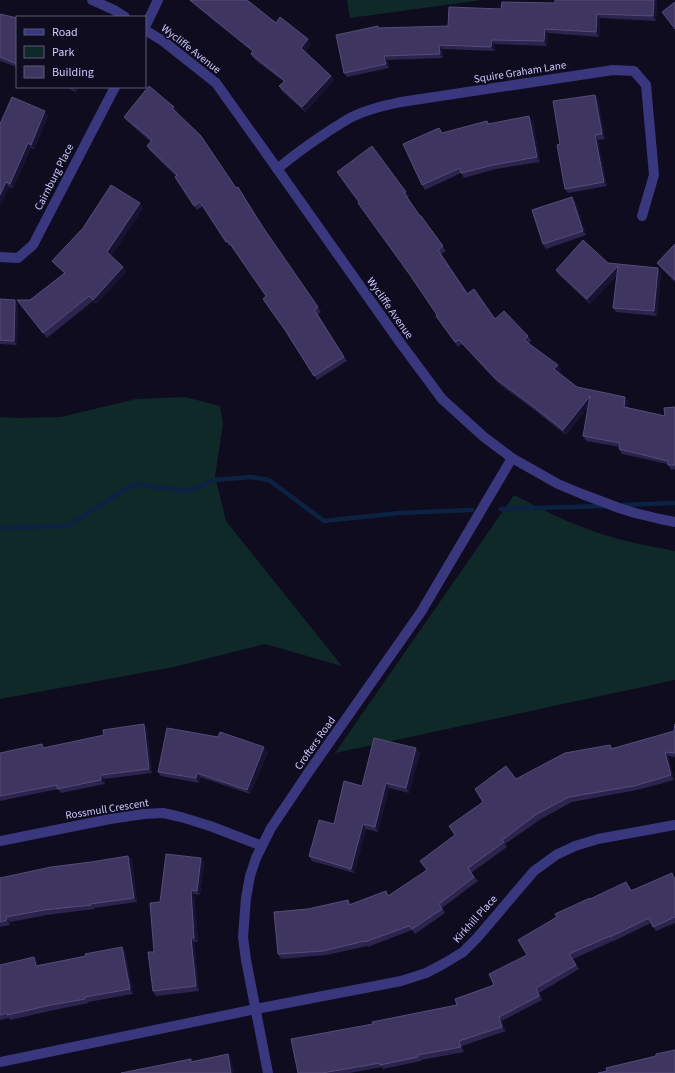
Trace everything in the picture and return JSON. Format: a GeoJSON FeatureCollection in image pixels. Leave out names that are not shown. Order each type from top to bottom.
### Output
{"type":"FeatureCollection","features":[{"type":"Feature","properties":{"kind":"street"},"geometry":{"type":"LineString","coordinates":[[92,0],[123,16]]}},
{"type":"Feature","properties":{"kind":"street"},"geometry":{"type":"LineString","coordinates":[[146,24],[158,0]]}},
{"type":"Feature","properties":{"kind":"street","name":"Wycliffe Avenue"},"geometry":{"type":"LineString","coordinates":[[146,31],[163,41],[216,83],[442,400],[484,437],[512,458],[553,480],[582,494],[635,513],[675,522]]}},
{"type":"Feature","properties":{"kind":"street","name":"Squire Graham Lane"},"geometry":{"type":"LineString","coordinates":[[277,169],[301,150],[349,119],[378,107],[401,102],[613,70],[634,71],[646,85],[654,175],[642,216]]}},
{"type":"Feature","properties":{"kind":"street","name":"Cairnburg Place"},"geometry":{"type":"LineString","coordinates":[[0,257],[18,258],[33,245],[113,88]]}},
{"type":"Feature","properties":{"kind":"street","name":"Crofters Road"},"geometry":{"type":"LineString","coordinates":[[268,1073],[246,960],[243,937],[246,898],[254,864],[271,828],[421,612],[512,458]]}},
{"type":"Feature","properties":{"kind":"street","name":"Rossmull Crescent"},"geometry":{"type":"LineString","coordinates":[[0,841],[110,819],[163,813],[210,826],[262,846]]}},
{"type":"Feature","properties":{"kind":"street","name":"Kirkhill Place"},"geometry":{"type":"LineString","coordinates":[[256,1009],[401,981],[426,974],[463,952],[477,938],[534,871],[556,855],[575,846],[598,839],[675,825]]}},
{"type":"Feature","properties":{"kind":"street"},"geometry":{"type":"LineString","coordinates":[[0,1062],[256,1009]]}},
{"type":"Feature","properties":{"kind":"green space"},"geometry":{"type":"Polygon","coordinates":[[[347,0],[482,0],[350,18],[347,0]]]}},
{"type":"Feature","properties":{"kind":"green space"},"geometry":{"type":"Polygon","coordinates":[[[185,397],[220,406],[223,424],[215,476],[226,521],[342,666],[265,644],[174,667],[0,699],[0,417],[61,417],[136,399],[185,397]]]}},
{"type":"Feature","properties":{"kind":"green space"},"geometry":{"type":"Polygon","coordinates":[[[514,495],[545,511],[598,533],[626,541],[675,551],[675,680],[335,753],[514,495]]]}},
{"type":"Feature","properties":{"kind":"building"},"geometry":{"type":"Polygon","coordinates":[[[190,0],[247,0],[276,23],[280,17],[308,39],[301,48],[331,76],[302,107],[279,86],[285,81],[251,54],[253,51],[190,0]]]}},
{"type":"Feature","properties":{"kind":"building"},"geometry":{"type":"Polygon","coordinates":[[[555,0],[654,0],[653,16],[597,14],[596,32],[545,29],[544,41],[492,40],[491,47],[439,45],[440,54],[384,56],[386,64],[344,73],[336,35],[378,26],[378,28],[448,26],[449,7],[501,9],[502,2],[555,3],[555,0]]]}},
{"type":"Feature","properties":{"kind":"building"},"geometry":{"type":"Polygon","coordinates":[[[675,2],[675,29],[662,12],[675,2]]]}},
{"type":"Feature","properties":{"kind":"building"},"geometry":{"type":"Polygon","coordinates":[[[0,14],[16,18],[16,64],[0,57],[0,14]]]}},
{"type":"Feature","properties":{"kind":"building"},"geometry":{"type":"Polygon","coordinates":[[[149,86],[174,107],[172,108],[201,136],[236,188],[238,187],[258,220],[318,307],[314,310],[344,357],[314,376],[285,330],[263,299],[266,296],[228,241],[226,242],[200,202],[194,206],[175,177],[177,175],[147,146],[152,140],[124,117],[149,86]]]}},
{"type":"Feature","properties":{"kind":"building"},"geometry":{"type":"Polygon","coordinates":[[[595,95],[602,134],[595,135],[604,182],[565,189],[557,145],[560,144],[553,101],[595,95]]]}},
{"type":"Feature","properties":{"kind":"building"},"geometry":{"type":"Polygon","coordinates":[[[12,97],[45,111],[31,145],[28,143],[10,184],[6,182],[0,195],[0,124],[12,97]]]}},
{"type":"Feature","properties":{"kind":"building"},"geometry":{"type":"Polygon","coordinates":[[[529,116],[537,157],[493,165],[461,173],[460,168],[422,185],[403,144],[439,128],[442,133],[487,121],[488,124],[529,116]]]}},
{"type":"Feature","properties":{"kind":"building"},"geometry":{"type":"Polygon","coordinates":[[[372,146],[406,192],[404,193],[420,216],[443,246],[438,250],[467,294],[474,289],[495,319],[504,311],[528,336],[524,340],[558,365],[554,369],[577,387],[625,397],[624,407],[665,416],[664,408],[675,407],[675,465],[668,465],[668,461],[619,449],[620,443],[583,436],[590,396],[563,430],[495,378],[459,340],[455,342],[436,316],[437,315],[410,275],[337,172],[372,146]]]}},
{"type":"Feature","properties":{"kind":"building"},"geometry":{"type":"Polygon","coordinates":[[[111,185],[140,203],[107,252],[123,267],[93,300],[89,296],[43,333],[17,300],[30,300],[65,273],[52,261],[83,228],[111,185]]]}},
{"type":"Feature","properties":{"kind":"building"},"geometry":{"type":"Polygon","coordinates":[[[572,197],[583,231],[543,244],[532,210],[572,197]]]}},
{"type":"Feature","properties":{"kind":"building"},"geometry":{"type":"Polygon","coordinates":[[[583,240],[608,263],[658,268],[654,311],[613,308],[618,266],[587,299],[556,270],[583,240]]]}},
{"type":"Feature","properties":{"kind":"building"},"geometry":{"type":"Polygon","coordinates":[[[675,244],[675,280],[657,263],[675,244]]]}},
{"type":"Feature","properties":{"kind":"building"},"geometry":{"type":"Polygon","coordinates":[[[0,299],[15,300],[14,341],[0,340],[0,299]]]}},
{"type":"Feature","properties":{"kind":"building"},"geometry":{"type":"Polygon","coordinates":[[[144,724],[149,769],[101,775],[101,780],[57,789],[57,785],[0,796],[0,753],[42,744],[43,748],[104,735],[103,730],[144,724]]]}},
{"type":"Feature","properties":{"kind":"building"},"geometry":{"type":"Polygon","coordinates":[[[675,724],[675,753],[665,752],[671,775],[634,786],[569,797],[537,814],[502,840],[504,842],[468,868],[474,877],[439,904],[442,909],[412,929],[409,926],[365,942],[323,951],[278,954],[274,912],[308,909],[348,900],[349,905],[386,891],[388,896],[427,870],[420,861],[455,835],[449,826],[483,802],[475,789],[506,766],[516,779],[565,753],[610,745],[611,749],[674,731],[675,724]]]}},
{"type":"Feature","properties":{"kind":"building"},"geometry":{"type":"Polygon","coordinates":[[[167,728],[218,737],[220,732],[264,747],[247,790],[197,773],[196,778],[158,772],[167,728]]]}},
{"type":"Feature","properties":{"kind":"building"},"geometry":{"type":"Polygon","coordinates":[[[374,738],[416,748],[406,788],[386,783],[375,827],[363,824],[351,869],[309,856],[319,820],[334,824],[344,781],[362,786],[374,738]]]}},
{"type":"Feature","properties":{"kind":"building"},"geometry":{"type":"Polygon","coordinates":[[[166,854],[201,858],[197,891],[191,890],[194,938],[191,938],[196,986],[153,991],[148,952],[154,952],[150,903],[160,902],[166,854]]]}},
{"type":"Feature","properties":{"kind":"building"},"geometry":{"type":"Polygon","coordinates":[[[128,856],[134,898],[90,904],[91,905],[44,910],[6,917],[7,920],[0,922],[0,878],[51,867],[128,856]]]}},
{"type":"Feature","properties":{"kind":"building"},"geometry":{"type":"Polygon","coordinates":[[[672,873],[675,881],[675,917],[653,927],[649,918],[610,937],[569,954],[576,965],[536,988],[539,996],[499,1017],[502,1027],[459,1041],[461,1047],[418,1055],[418,1057],[380,1065],[380,1063],[322,1073],[298,1073],[291,1039],[373,1024],[372,1022],[457,1005],[455,999],[494,985],[489,974],[527,955],[518,940],[557,917],[555,914],[626,882],[631,891],[672,873]]]}},
{"type":"Feature","properties":{"kind":"building"},"geometry":{"type":"Polygon","coordinates":[[[122,947],[130,989],[85,997],[85,999],[7,1015],[7,1013],[0,1015],[0,965],[34,957],[36,966],[122,947]]]}},
{"type":"Feature","properties":{"kind":"building"},"geometry":{"type":"Polygon","coordinates":[[[675,1050],[675,1073],[598,1073],[607,1071],[606,1068],[675,1050]]]}},
{"type":"Feature","properties":{"kind":"building"},"geometry":{"type":"Polygon","coordinates":[[[228,1054],[231,1073],[121,1073],[191,1059],[191,1062],[228,1054]]]}},
{"type":"Feature","properties":{"kind":"waterway"},"geometry":{"type":"LineString","coordinates":[[0,528],[67,526],[134,484],[189,491],[214,480],[251,477],[269,480],[324,521],[399,513],[472,510]]}},
{"type":"Feature","properties":{"kind":"waterway"},"geometry":{"type":"LineString","coordinates":[[621,505],[675,503]]}},
{"type":"Feature","properties":{"kind":"waterway"},"geometry":{"type":"LineString","coordinates":[[501,509],[606,506]]}}]}
